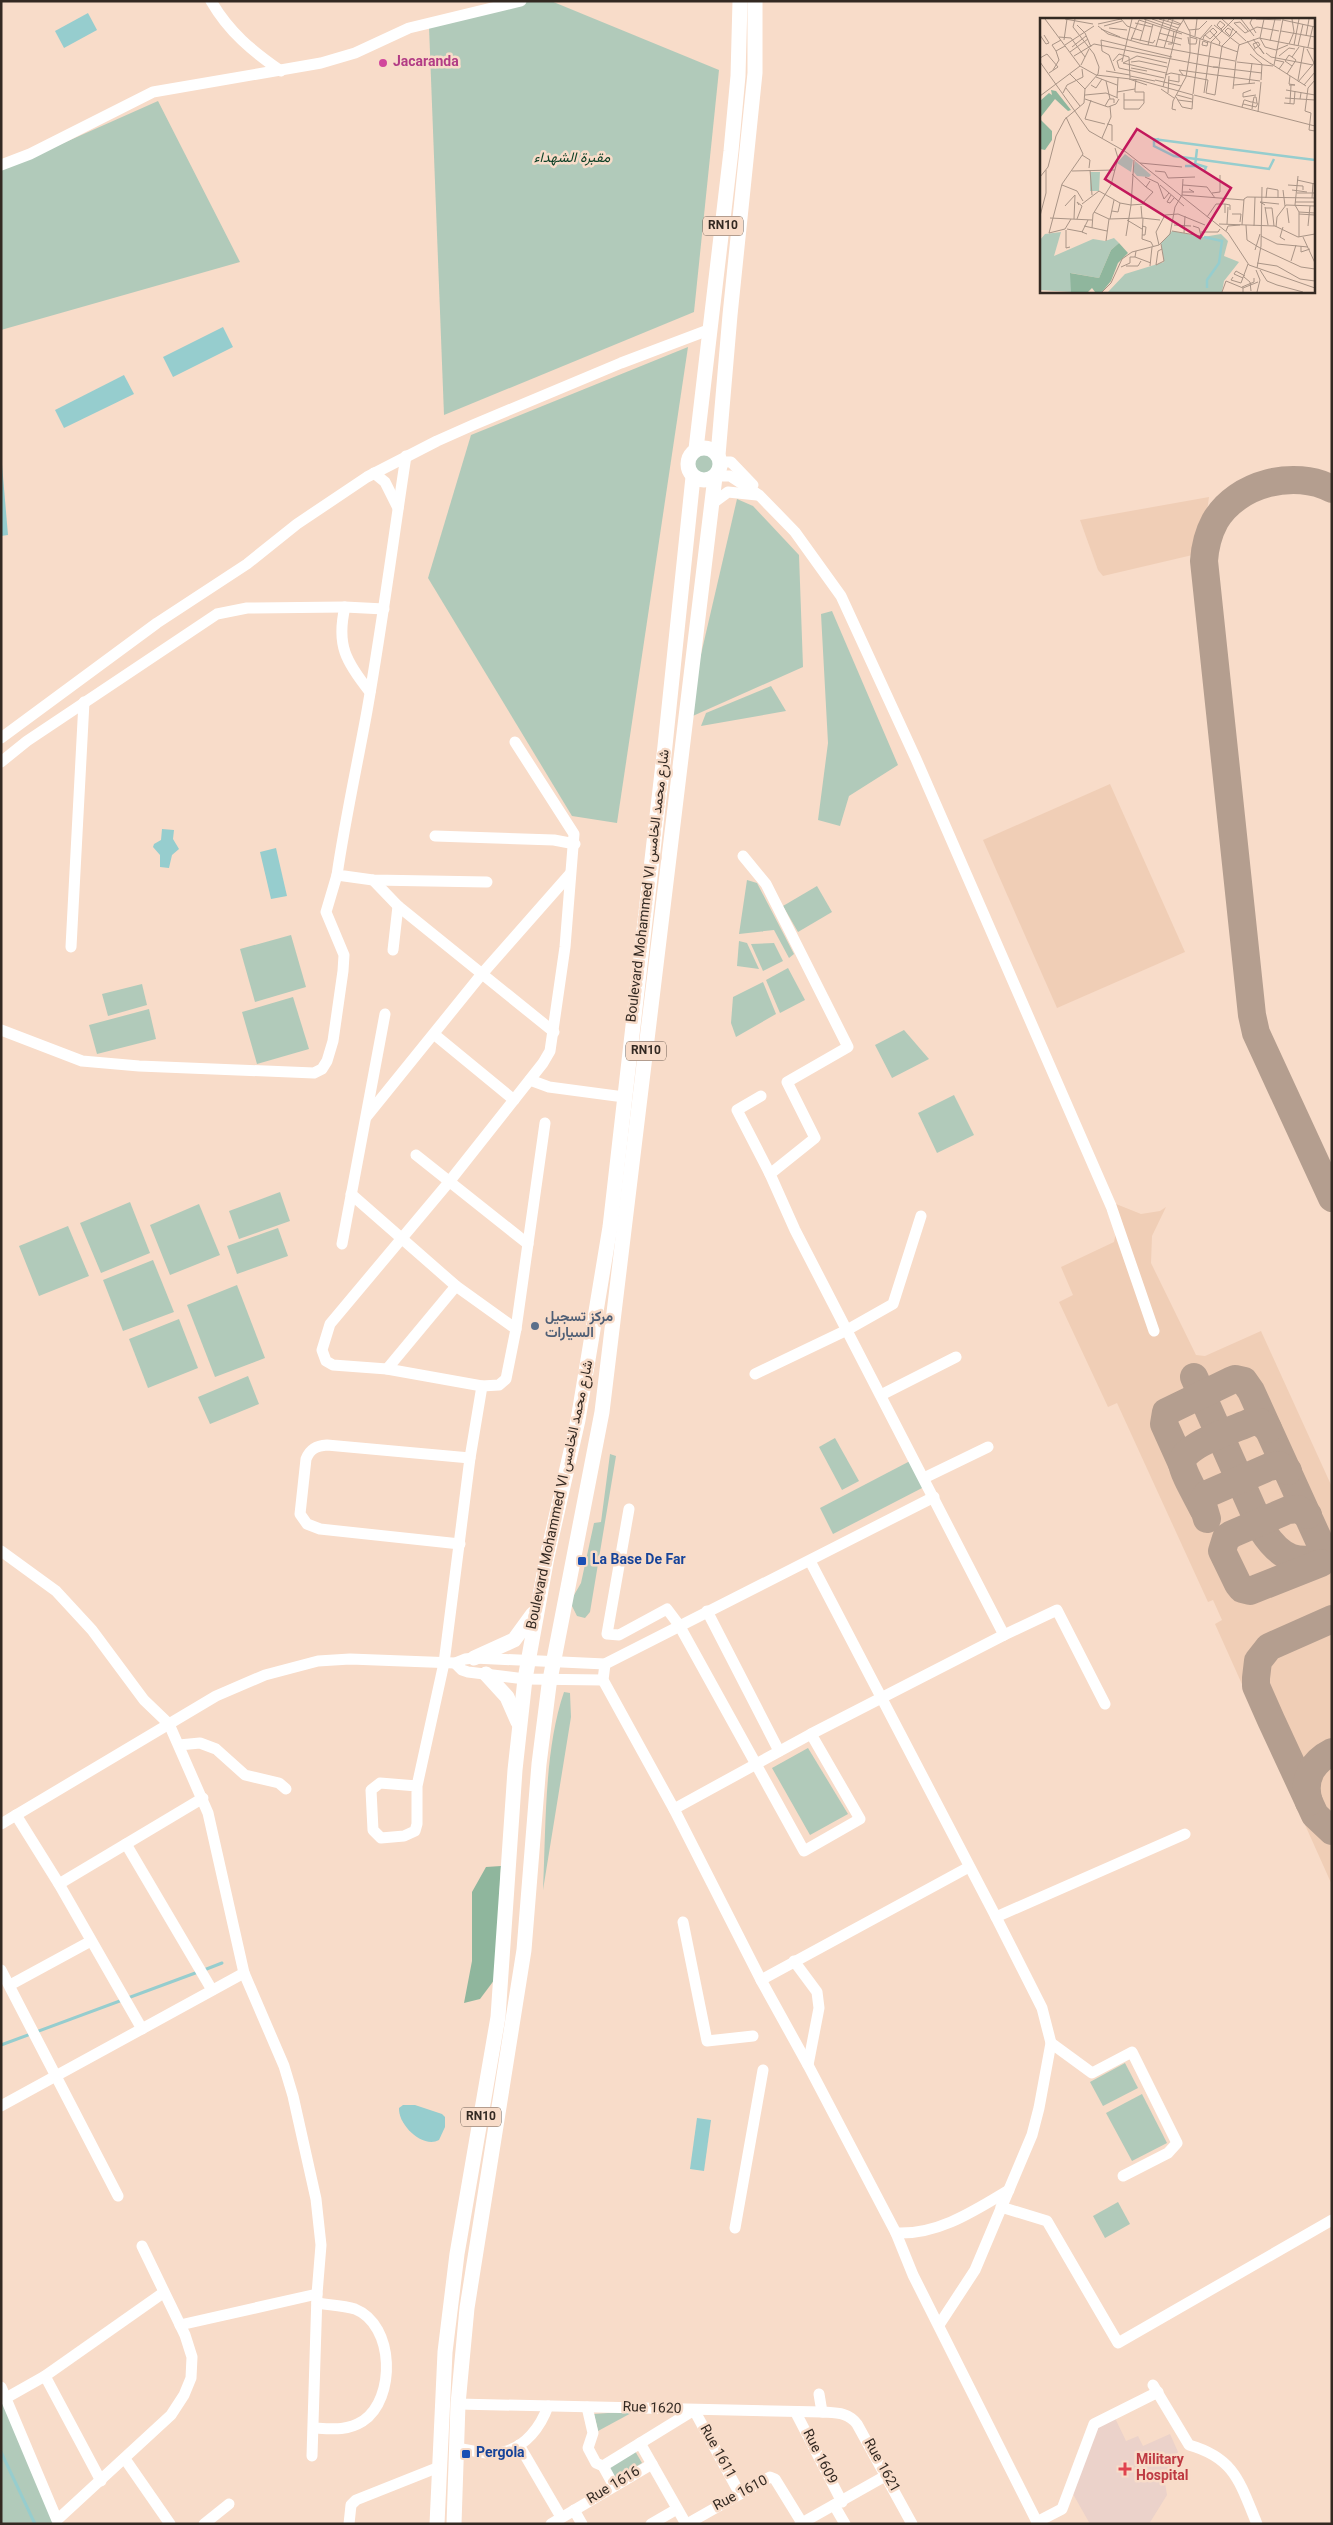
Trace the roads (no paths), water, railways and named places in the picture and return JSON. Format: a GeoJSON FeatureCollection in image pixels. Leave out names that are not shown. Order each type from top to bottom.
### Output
{"type":"FeatureCollection","features":[{"type":"Feature","properties":{"kind":"main road","name":"RN10"},"geometry":{"type":"LineString","coordinates":[[693,476],[688,470],[688,462],[690,455],[696,449],[711,330],[738,76],[740,1]]}},
{"type":"Feature","properties":{"kind":"main road","name":"Boulevard Mohammed VI شارع محمد الخامس"},"geometry":{"type":"LineString","coordinates":[[550,1680],[603,1406],[668,870],[683,725],[717,468],[730,315],[755,72],[756,1]]}},
{"type":"Feature","properties":{"kind":"main road"},"geometry":{"type":"LineString","coordinates":[[693,476],[700,480],[708,480],[717,468],[712,450],[704,447],[696,449]]}},
{"type":"Feature","properties":{"kind":"main road","name":"Boulevard Mohammed VI شارع محمد الخامس"},"geometry":{"type":"LineString","coordinates":[[525,1678],[538,1606],[578,1420],[608,1237],[665,746],[693,476]]}},
{"type":"Feature","properties":{"kind":"main road"},"geometry":{"type":"LineString","coordinates":[[474,1658],[514,1640],[538,1606]]}},
{"type":"Feature","properties":{"kind":"main road"},"geometry":{"type":"LineString","coordinates":[[486,1674],[507,1697],[519,1726]]}},
{"type":"Feature","properties":{"kind":"main road","name":"RN10"},"geometry":{"type":"LineString","coordinates":[[437,2524],[445,2352],[457,2254],[498,2010],[519,1726],[525,1678]]}},
{"type":"Feature","properties":{"kind":"main road","name":"RN10"},"geometry":{"type":"LineString","coordinates":[[454,2524],[458,2404],[467,2308],[524,1950],[539,1764],[550,1680]]}},
{"type":"Feature","properties":{"kind":"main road"},"geometry":{"type":"LineString","coordinates":[[445,2352],[462,2355]]}},
{"type":"Feature","properties":{"kind":"street"},"geometry":{"type":"LineString","coordinates":[[211,1],[239,39],[252,52],[281,71]]}},
{"type":"Feature","properties":{"kind":"street"},"geometry":{"type":"LineString","coordinates":[[1,165],[39,150],[153,92],[281,71],[355,53],[409,28],[521,1]]}},
{"type":"Feature","properties":{"kind":"street"},"geometry":{"type":"LineString","coordinates":[[757,34],[761,1]]}},
{"type":"Feature","properties":{"kind":"street"},"geometry":{"type":"LineString","coordinates":[[1,738],[157,623],[246,564],[296,524],[374,473],[446,437],[621,363],[711,330]]}},
{"type":"Feature","properties":{"kind":"street"},"geometry":{"type":"LineString","coordinates":[[1,1030],[82,1061],[139,1066],[314,1073],[322,1069],[327,1061],[333,1041],[344,955],[326,912],[336,875],[347,807],[370,692],[406,456]]}},
{"type":"Feature","properties":{"kind":"street"},"geometry":{"type":"LineString","coordinates":[[717,468],[759,495],[795,532],[841,596],[916,759],[1111,1206],[1154,1331]]}},
{"type":"Feature","properties":{"kind":"street"},"geometry":{"type":"LineString","coordinates":[[374,473],[385,482],[398,509]]}},
{"type":"Feature","properties":{"kind":"street"},"geometry":{"type":"LineString","coordinates":[[713,503],[728,492],[759,495]]}},
{"type":"Feature","properties":{"kind":"street"},"geometry":{"type":"LineString","coordinates":[[1,762],[27,741],[217,614],[246,608],[345,607],[384,609]]}},
{"type":"Feature","properties":{"kind":"street"},"geometry":{"type":"LineString","coordinates":[[345,607],[341,639],[351,666],[370,692]]}},
{"type":"Feature","properties":{"kind":"street"},"geometry":{"type":"LineString","coordinates":[[71,948],[84,702]]}},
{"type":"Feature","properties":{"kind":"street"},"geometry":{"type":"LineString","coordinates":[[515,742],[571,827],[575,844],[570,874],[565,947],[550,1051],[530,1080],[449,1182],[330,1324],[322,1350],[326,1361],[333,1365],[387,1370],[482,1386],[499,1385],[506,1379],[516,1329],[545,1123]]}},
{"type":"Feature","properties":{"kind":"street"},"geometry":{"type":"LineString","coordinates":[[435,836],[554,840],[575,844]]}},
{"type":"Feature","properties":{"kind":"street"},"geometry":{"type":"LineString","coordinates":[[743,856],[766,884],[848,1047],[787,1082],[815,1138],[770,1174]]}},
{"type":"Feature","properties":{"kind":"street"},"geometry":{"type":"LineString","coordinates":[[367,1116],[481,975],[570,874]]}},
{"type":"Feature","properties":{"kind":"street"},"geometry":{"type":"LineString","coordinates":[[336,875],[373,880],[487,882]]}},
{"type":"Feature","properties":{"kind":"street"},"geometry":{"type":"LineString","coordinates":[[373,880],[398,906],[481,975],[554,1032]]}},
{"type":"Feature","properties":{"kind":"street"},"geometry":{"type":"LineString","coordinates":[[393,950],[398,906]]}},
{"type":"Feature","properties":{"kind":"street"},"geometry":{"type":"LineString","coordinates":[[342,1244],[385,1014]]}},
{"type":"Feature","properties":{"kind":"street"},"geometry":{"type":"LineString","coordinates":[[435,1034],[514,1100]]}},
{"type":"Feature","properties":{"kind":"street"},"geometry":{"type":"LineString","coordinates":[[530,1080],[550,1087],[624,1097]]}},
{"type":"Feature","properties":{"kind":"street"},"geometry":{"type":"LineString","coordinates":[[761,1096],[737,1110],[770,1174],[795,1230],[1004,1635]]}},
{"type":"Feature","properties":{"kind":"street"},"geometry":{"type":"LineString","coordinates":[[416,1155],[528,1244]]}},
{"type":"Feature","properties":{"kind":"street"},"geometry":{"type":"LineString","coordinates":[[351,1194],[401,1240],[456,1286],[516,1329]]}},
{"type":"Feature","properties":{"kind":"street"},"geometry":{"type":"LineString","coordinates":[[755,1374],[847,1330],[892,1304],[921,1216]]}},
{"type":"Feature","properties":{"kind":"street"},"geometry":{"type":"LineString","coordinates":[[387,1370],[456,1286]]}},
{"type":"Feature","properties":{"kind":"street"},"geometry":{"type":"LineString","coordinates":[[881,1395],[956,1357]]}},
{"type":"Feature","properties":{"kind":"street"},"geometry":{"type":"LineString","coordinates":[[417,1786],[380,1783],[371,1790],[373,1830],[376,1835],[381,1838],[404,1836],[415,1831],[417,1786],[450,1663],[460,1544],[470,1458],[482,1386]]}},
{"type":"Feature","properties":{"kind":"street"},"geometry":{"type":"LineString","coordinates":[[460,1544],[320,1530],[307,1524],[300,1514],[305,1468],[309,1452],[317,1446],[327,1445],[470,1458]]}},
{"type":"Feature","properties":{"kind":"street"},"geometry":{"type":"LineString","coordinates":[[924,1478],[988,1446]]}},
{"type":"Feature","properties":{"kind":"street"},"geometry":{"type":"LineString","coordinates":[[1,1824],[240,1684],[293,1666],[318,1661],[350,1659],[450,1663],[474,1658],[527,1662],[605,1664],[934,1497]]}},
{"type":"Feature","properties":{"kind":"street"},"geometry":{"type":"LineString","coordinates":[[629,1509],[608,1634],[619,1635],[667,1609],[679,1625],[755,1766],[804,1851],[860,1819],[811,1734]]}},
{"type":"Feature","properties":{"kind":"street"},"geometry":{"type":"LineString","coordinates":[[1,1551],[56,1591],[92,1630],[144,1700],[169,1724],[203,1798],[217,1844],[244,1973],[284,2066],[293,2096],[316,2199],[321,2245],[317,2299],[312,2456]]}},
{"type":"Feature","properties":{"kind":"street"},"geometry":{"type":"LineString","coordinates":[[810,1561],[1042,2008],[1050,2043],[1039,2108],[1032,2136],[975,2270],[939,2325]]}},
{"type":"Feature","properties":{"kind":"street"},"geometry":{"type":"LineString","coordinates":[[674,1809],[881,1697],[1057,1610],[1105,1704]]}},
{"type":"Feature","properties":{"kind":"street"},"geometry":{"type":"LineString","coordinates":[[707,1611],[780,1751]]}},
{"type":"Feature","properties":{"kind":"street"},"geometry":{"type":"LineString","coordinates":[[450,1663],[462,1670],[486,1674],[550,1680],[603,1680]]}},
{"type":"Feature","properties":{"kind":"street"},"geometry":{"type":"LineString","coordinates":[[605,1664],[603,1680],[674,1809],[760,1980],[808,2065],[896,2234],[939,2325],[1038,2523],[1062,2508],[1094,2424],[1156,2389],[1188,2445],[1206,2450],[1229,2467],[1238,2478],[1257,2524]]}},
{"type":"Feature","properties":{"kind":"street"},"geometry":{"type":"LineString","coordinates":[[179,1745],[200,1743],[216,1749],[245,1775],[278,1783],[286,1789]]}},
{"type":"Feature","properties":{"kind":"street"},"geometry":{"type":"LineString","coordinates":[[59,1884],[203,1798]]}},
{"type":"Feature","properties":{"kind":"street"},"geometry":{"type":"LineString","coordinates":[[16,1815],[59,1884],[142,2029]]}},
{"type":"Feature","properties":{"kind":"street"},"geometry":{"type":"LineString","coordinates":[[996,1917],[1185,1834]]}},
{"type":"Feature","properties":{"kind":"street"},"geometry":{"type":"LineString","coordinates":[[126,1844],[212,1990]]}},
{"type":"Feature","properties":{"kind":"street"},"geometry":{"type":"LineString","coordinates":[[760,1980],[969,1867]]}},
{"type":"Feature","properties":{"kind":"street"},"geometry":{"type":"LineString","coordinates":[[683,1922],[707,2041],[753,2036]]}},
{"type":"Feature","properties":{"kind":"street"},"geometry":{"type":"LineString","coordinates":[[10,1985],[91,1941]]}},
{"type":"Feature","properties":{"kind":"street"},"geometry":{"type":"LineString","coordinates":[[794,1961],[817,1992],[819,2008],[808,2065]]}},
{"type":"Feature","properties":{"kind":"street"},"geometry":{"type":"LineString","coordinates":[[1,1970],[118,2196]]}},
{"type":"Feature","properties":{"kind":"street"},"geometry":{"type":"LineString","coordinates":[[1,2106],[244,1973]]}},
{"type":"Feature","properties":{"kind":"street"},"geometry":{"type":"LineString","coordinates":[[1050,2043],[1092,2073],[1132,2052],[1177,2143],[1168,2153],[1123,2176]]}},
{"type":"Feature","properties":{"kind":"street"},"geometry":{"type":"LineString","coordinates":[[735,2228],[763,2070]]}},
{"type":"Feature","properties":{"kind":"street"},"geometry":{"type":"LineString","coordinates":[[896,2234],[912,2234],[937,2228],[969,2214],[1008,2190]]}},
{"type":"Feature","properties":{"kind":"street"},"geometry":{"type":"LineString","coordinates":[[1001,2207],[1047,2221],[1118,2343],[1332,2220]]}},
{"type":"Feature","properties":{"kind":"street"},"geometry":{"type":"LineString","coordinates":[[1,2387],[57,2520],[125,2460],[171,2415],[184,2395],[191,2378],[192,2357],[180,2325],[142,2246]]}},
{"type":"Feature","properties":{"kind":"street"},"geometry":{"type":"LineString","coordinates":[[6,2398],[45,2376],[163,2293]]}},
{"type":"Feature","properties":{"kind":"street"},"geometry":{"type":"LineString","coordinates":[[180,2325],[317,2299],[355,2309],[369,2319],[382,2338],[386,2354],[385,2382],[377,2407],[363,2420],[342,2430],[314,2428]]}},
{"type":"Feature","properties":{"kind":"street"},"geometry":{"type":"LineString","coordinates":[[45,2376],[100,2482]]}},
{"type":"Feature","properties":{"kind":"street"},"geometry":{"type":"LineString","coordinates":[[819,2394],[822,2412]]}},
{"type":"Feature","properties":{"kind":"street","name":"Rue 1620"},"geometry":{"type":"LineString","coordinates":[[458,2404],[845,2414]]}},
{"type":"Feature","properties":{"kind":"street"},"geometry":{"type":"LineString","coordinates":[[456,2448],[492,2453],[504,2452],[519,2445],[540,2425],[548,2406]]}},
{"type":"Feature","properties":{"kind":"street"},"geometry":{"type":"LineString","coordinates":[[587,2407],[593,2432],[588,2448],[596,2463],[603,2466],[614,2486]]}},
{"type":"Feature","properties":{"kind":"street"},"geometry":{"type":"LineString","coordinates":[[603,2466],[694,2410]]}},
{"type":"Feature","properties":{"kind":"street","name":"Rue 1611"},"geometry":{"type":"LineString","coordinates":[[694,2410],[740,2494]]}},
{"type":"Feature","properties":{"kind":"street","name":"Rue 1609"},"geometry":{"type":"LineString","coordinates":[[796,2413],[838,2503],[845,2524]]}},
{"type":"Feature","properties":{"kind":"street","name":"Rue 1621"},"geometry":{"type":"LineString","coordinates":[[845,2414],[853,2418],[857,2424],[912,2524]]}},
{"type":"Feature","properties":{"kind":"street"},"geometry":{"type":"LineString","coordinates":[[640,2443],[687,2524]]}},
{"type":"Feature","properties":{"kind":"street"},"geometry":{"type":"LineString","coordinates":[[519,2445],[556,2521]]}},
{"type":"Feature","properties":{"kind":"street"},"geometry":{"type":"LineString","coordinates":[[125,2460],[170,2524]]}},
{"type":"Feature","properties":{"kind":"street","name":"Rue 1616"},"geometry":{"type":"LineString","coordinates":[[556,2521],[652,2464]]}},
{"type":"Feature","properties":{"kind":"street"},"geometry":{"type":"LineString","coordinates":[[349,2524],[351,2505],[356,2500],[439,2467]]}},
{"type":"Feature","properties":{"kind":"street"},"geometry":{"type":"LineString","coordinates":[[801,2523],[886,2475]]}},
{"type":"Feature","properties":{"kind":"street","name":"Rue 1610"},"geometry":{"type":"LineString","coordinates":[[687,2524],[773,2477],[801,2523]]}},
{"type":"Feature","properties":{"kind":"street"},"geometry":{"type":"LineString","coordinates":[[204,2524],[230,2504]]}},
{"type":"Feature","properties":{"kind":"street"},"geometry":{"type":"LineString","coordinates":[[651,2524],[677,2509]]}},
{"type":"Feature","properties":{"kind":"street"},"geometry":{"type":"LineString","coordinates":[[574,2510],[582,2524]]}},
{"type":"Feature","properties":{"kind":"water"},"geometry":{"type":"Polygon","coordinates":[[[88,13],[97,30],[64,48],[55,31],[88,13]]]}},
{"type":"Feature","properties":{"kind":"water"},"geometry":{"type":"Polygon","coordinates":[[[223,327],[233,347],[173,377],[163,357],[223,327]]]}},
{"type":"Feature","properties":{"kind":"water"},"geometry":{"type":"Polygon","coordinates":[[[124,375],[134,394],[64,428],[55,410],[124,375]]]}},
{"type":"Feature","properties":{"kind":"water"},"geometry":{"type":"Polygon","coordinates":[[[1,453],[8,535],[1,536],[1,453]]]}},
{"type":"Feature","properties":{"kind":"water"},"geometry":{"type":"Polygon","coordinates":[[[162,829],[174,830],[173,839],[179,849],[172,855],[169,868],[160,867],[160,855],[153,847],[154,844],[161,840],[162,829]]]}},
{"type":"Feature","properties":{"kind":"water"},"geometry":{"type":"Polygon","coordinates":[[[276,848],[287,896],[271,899],[260,852],[276,848]]]}},
{"type":"Feature","properties":{"kind":"water"},"geometry":{"type":"Polygon","coordinates":[[[403,2105],[415,2105],[442,2114],[445,2117],[445,2127],[439,2140],[433,2142],[426,2141],[413,2134],[407,2128],[400,2115],[399,2108],[403,2105]]]}},
{"type":"Feature","properties":{"kind":"water"},"geometry":{"type":"Polygon","coordinates":[[[697,2118],[711,2120],[704,2171],[690,2169],[697,2118]]]}},
{"type":"Feature","properties":{"kind":"waterway"},"geometry":{"type":"LineString","coordinates":[[204,1970],[222,1963]]}},
{"type":"Feature","properties":{"kind":"waterway"},"geometry":{"type":"LineString","coordinates":[[1,2045],[198,1972]]}},
{"type":"Feature","properties":{"kind":"waterway"},"geometry":{"type":"LineString","coordinates":[[1,2452],[35,2524]]}},
{"type":"Feature","properties":{"kind":"place","name":"Jacaranda"},"geometry":{"type":"Point","coordinates":[383,63]}},
{"type":"Feature","properties":{"kind":"place","name":"مركز تسجيل السيارات"},"geometry":{"type":"Point","coordinates":[535,1326]}},
{"type":"Feature","properties":{"kind":"place","name":"La Base De Far"},"geometry":{"type":"Point","coordinates":[582,1561]}},
{"type":"Feature","properties":{"kind":"place","name":"Pergola"},"geometry":{"type":"Point","coordinates":[466,2454]}},
{"type":"Feature","properties":{"kind":"place","name":"Military Hospital"},"geometry":{"type":"Point","coordinates":[1125,2469]}},
{"type":"Feature","properties":{"kind":"park label","name":"مقبرة الشهداء"},"geometry":{"type":"Point","coordinates":[572,159]}}]}
